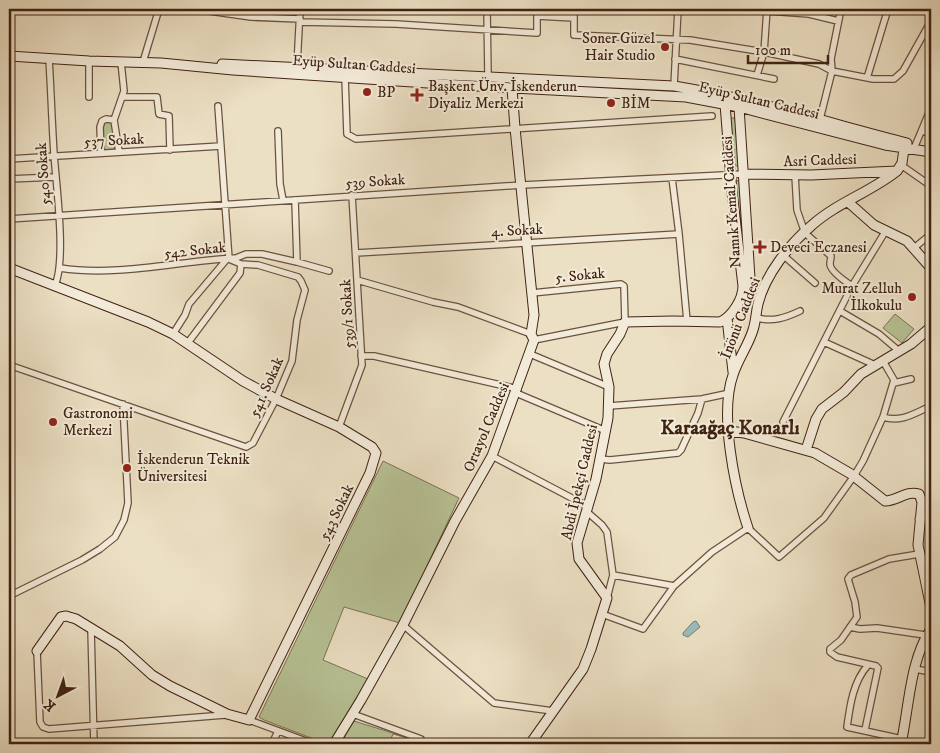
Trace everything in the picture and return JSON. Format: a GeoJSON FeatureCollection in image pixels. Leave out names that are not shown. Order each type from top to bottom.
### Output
{"type":"FeatureCollection","features":[{"type":"Feature","properties":{"kind":"street"},"geometry":{"type":"LineString","coordinates":[[143,62],[159,9]]}},
{"type":"Feature","properties":{"kind":"street"},"geometry":{"type":"LineString","coordinates":[[178,9],[209,10],[251,17],[537,33],[537,16],[574,18]]}},
{"type":"Feature","properties":{"kind":"street"},"geometry":{"type":"LineString","coordinates":[[272,18],[273,9]]}},
{"type":"Feature","properties":{"kind":"street"},"geometry":{"type":"LineString","coordinates":[[297,66],[300,9]]}},
{"type":"Feature","properties":{"kind":"street"},"geometry":{"type":"LineString","coordinates":[[487,9],[488,76]]}},
{"type":"Feature","properties":{"kind":"street"},"geometry":{"type":"LineString","coordinates":[[574,9],[574,35],[677,38],[764,52],[819,64],[832,71],[867,78],[894,79],[903,71],[931,21]]}},
{"type":"Feature","properties":{"kind":"street"},"geometry":{"type":"LineString","coordinates":[[674,86],[678,9]]}},
{"type":"Feature","properties":{"kind":"street"},"geometry":{"type":"LineString","coordinates":[[820,119],[832,71],[831,59],[841,9]]}},
{"type":"Feature","properties":{"kind":"street"},"geometry":{"type":"LineString","coordinates":[[867,78],[888,9]]}},
{"type":"Feature","properties":{"kind":"street"},"geometry":{"type":"LineString","coordinates":[[757,75],[764,52],[767,10],[809,14],[838,22]]}},
{"type":"Feature","properties":{"kind":"street","name":"Eyüp Sultan Caddesi"},"geometry":{"type":"LineString","coordinates":[[9,56],[89,62],[143,62],[212,66],[233,70],[672,96],[739,107],[904,149],[930,152]]}},
{"type":"Feature","properties":{"kind":"street","name":"540 Sokak"},"geometry":{"type":"LineString","coordinates":[[49,59],[59,216],[60,268],[58,280],[54,286]]}},
{"type":"Feature","properties":{"kind":"street"},"geometry":{"type":"LineString","coordinates":[[676,59],[774,79]]}},
{"type":"Feature","properties":{"kind":"street"},"geometry":{"type":"LineString","coordinates":[[89,62],[89,96]]}},
{"type":"Feature","properties":{"kind":"street"},"geometry":{"type":"LineString","coordinates":[[119,152],[114,120],[124,91],[121,62]]}},
{"type":"Feature","properties":{"kind":"street"},"geometry":{"type":"LineString","coordinates":[[212,66],[226,63],[297,66],[674,86],[719,93],[820,119],[930,152]]}},
{"type":"Feature","properties":{"kind":"street"},"geometry":{"type":"LineString","coordinates":[[345,77],[347,134],[353,138],[712,116]]}},
{"type":"Feature","properties":{"kind":"street","name":"Ortayol Caddesi"},"geometry":{"type":"LineString","coordinates":[[334,744],[403,625],[447,536],[492,456],[530,354],[534,316],[512,88]]}},
{"type":"Feature","properties":{"kind":"street"},"geometry":{"type":"LineString","coordinates":[[123,97],[157,97],[159,114],[169,116],[170,150]]}},
{"type":"Feature","properties":{"kind":"street"},"geometry":{"type":"LineString","coordinates":[[725,104],[730,174],[744,294],[758,303]]}},
{"type":"Feature","properties":{"kind":"street"},"geometry":{"type":"LineString","coordinates":[[173,334],[185,315],[189,304],[228,259],[218,106]]}},
{"type":"Feature","properties":{"kind":"street","name":"Namık Kemal Caddesi"},"geometry":{"type":"LineString","coordinates":[[727,318],[749,289],[750,278],[739,107]]}},
{"type":"Feature","properties":{"kind":"street"},"geometry":{"type":"LineString","coordinates":[[915,146],[931,108]]}},
{"type":"Feature","properties":{"kind":"street"},"geometry":{"type":"LineString","coordinates":[[101,153],[100,127],[102,121],[114,120]]}},
{"type":"Feature","properties":{"kind":"street"},"geometry":{"type":"LineString","coordinates":[[278,131],[280,184],[283,200]]}},
{"type":"Feature","properties":{"kind":"street"},"geometry":{"type":"LineString","coordinates":[[922,132],[931,134]]}},
{"type":"Feature","properties":{"kind":"street","name":"537 Sokak"},"geometry":{"type":"LineString","coordinates":[[9,159],[220,146]]}},
{"type":"Feature","properties":{"kind":"street"},"geometry":{"type":"LineString","coordinates":[[904,149],[899,168],[931,186]]}},
{"type":"Feature","properties":{"kind":"street","name":"Asri Caddesi"},"geometry":{"type":"LineString","coordinates":[[744,174],[794,175],[899,168]]}},
{"type":"Feature","properties":{"kind":"street","name":"İnönü Caddesi"},"geometry":{"type":"LineString","coordinates":[[748,528],[738,497],[728,409],[733,375],[746,348],[757,318],[758,303],[775,267],[805,233],[820,219],[899,168]]}},
{"type":"Feature","properties":{"kind":"street","name":"539 Sokak"},"geometry":{"type":"LineString","coordinates":[[9,219],[352,195],[744,174]]}},
{"type":"Feature","properties":{"kind":"street"},"geometry":{"type":"LineString","coordinates":[[794,175],[796,210],[805,233],[831,256],[830,264],[833,269],[839,277],[852,286]]}},
{"type":"Feature","properties":{"kind":"street"},"geometry":{"type":"LineString","coordinates":[[9,179],[56,177]]}},
{"type":"Feature","properties":{"kind":"street"},"geometry":{"type":"LineString","coordinates":[[672,178],[679,234],[686,321]]}},
{"type":"Feature","properties":{"kind":"street","name":"539/1 Sokak"},"geometry":{"type":"LineString","coordinates":[[339,427],[362,365],[352,195]]}},
{"type":"Feature","properties":{"kind":"street"},"geometry":{"type":"LineString","coordinates":[[294,200],[297,262]]}},
{"type":"Feature","properties":{"kind":"street"},"geometry":{"type":"LineString","coordinates":[[848,202],[863,217],[885,232],[904,239],[931,268]]}},
{"type":"Feature","properties":{"kind":"street"},"geometry":{"type":"LineString","coordinates":[[783,422],[852,286],[885,232]]}},
{"type":"Feature","properties":{"kind":"street","name":"4. Sokak"},"geometry":{"type":"LineString","coordinates":[[356,253],[679,234]]}},
{"type":"Feature","properties":{"kind":"street"},"geometry":{"type":"LineString","coordinates":[[914,248],[931,234]]}},
{"type":"Feature","properties":{"kind":"street","name":"542 Sokak"},"geometry":{"type":"LineString","coordinates":[[60,268],[80,271],[98,270],[228,259],[246,254],[262,254],[329,271]]}},
{"type":"Feature","properties":{"kind":"street"},"geometry":{"type":"LineString","coordinates":[[784,256],[815,283]]}},
{"type":"Feature","properties":{"kind":"street","name":"541. Sokak"},"geometry":{"type":"LineString","coordinates":[[9,365],[246,447],[253,443],[276,399],[292,361],[297,320],[305,290],[298,278],[258,265],[241,264],[228,259]]}},
{"type":"Feature","properties":{"kind":"street"},"geometry":{"type":"LineString","coordinates":[[187,344],[240,273],[241,264]]}},
{"type":"Feature","properties":{"kind":"street","name":"543 Sokak"},"geometry":{"type":"LineString","coordinates":[[9,268],[148,322],[173,334],[243,381],[276,399],[339,427],[372,447],[376,453],[370,473],[250,720]]}},
{"type":"Feature","properties":{"kind":"street"},"geometry":{"type":"LineString","coordinates":[[357,280],[433,302],[458,307],[532,337],[625,322],[686,321],[718,323],[727,318],[733,375]]}},
{"type":"Feature","properties":{"kind":"street","name":"5. Sokak"},"geometry":{"type":"LineString","coordinates":[[532,293],[621,284],[624,286],[625,291],[625,322]]}},
{"type":"Feature","properties":{"kind":"street"},"geometry":{"type":"LineString","coordinates":[[757,318],[777,320],[800,311]]}},
{"type":"Feature","properties":{"kind":"street"},"geometry":{"type":"LineString","coordinates":[[840,311],[879,334],[899,351]]}},
{"type":"Feature","properties":{"kind":"street","name":"Abdi İpekçi Caddesi"},"geometry":{"type":"LineString","coordinates":[[607,598],[578,555],[577,542],[606,431],[609,387],[604,364],[625,322]]}},
{"type":"Feature","properties":{"kind":"street"},"geometry":{"type":"LineString","coordinates":[[806,450],[819,413],[844,392],[856,378],[924,335],[931,327]]}},
{"type":"Feature","properties":{"kind":"street"},"geometry":{"type":"LineString","coordinates":[[602,614],[644,629],[674,586],[712,552],[748,528],[779,557],[787,548],[824,518],[863,461],[883,417],[894,380],[879,363],[824,342]]}},
{"type":"Feature","properties":{"kind":"street"},"geometry":{"type":"LineString","coordinates":[[530,354],[609,387]]}},
{"type":"Feature","properties":{"kind":"street"},"geometry":{"type":"LineString","coordinates":[[361,356],[374,356],[517,391],[606,431]]}},
{"type":"Feature","properties":{"kind":"street"},"geometry":{"type":"LineString","coordinates":[[894,383],[911,379]]}},
{"type":"Feature","properties":{"kind":"street"},"geometry":{"type":"LineString","coordinates":[[609,406],[702,399],[730,393]]}},
{"type":"Feature","properties":{"kind":"street"},"geometry":{"type":"LineString","coordinates":[[600,459],[610,460],[678,453],[698,413],[702,399]]}},
{"type":"Feature","properties":{"kind":"street"},"geometry":{"type":"LineString","coordinates":[[9,596],[82,560],[115,537],[124,520],[128,503],[123,404]]}},
{"type":"Feature","properties":{"kind":"street"},"geometry":{"type":"LineString","coordinates":[[883,417],[890,419],[903,418],[931,406]]}},
{"type":"Feature","properties":{"kind":"street"},"geometry":{"type":"LineString","coordinates":[[729,431],[744,433],[806,450],[826,459],[854,476],[886,501],[891,501],[908,493],[919,494],[922,502],[918,539],[919,554],[928,573],[931,608]]}},
{"type":"Feature","properties":{"kind":"street"},"geometry":{"type":"LineString","coordinates":[[492,456],[586,509],[607,532],[613,575],[583,669],[530,744]]}},
{"type":"Feature","properties":{"kind":"street"},"geometry":{"type":"LineString","coordinates":[[920,519],[931,513]]}},
{"type":"Feature","properties":{"kind":"street"},"geometry":{"type":"LineString","coordinates":[[865,730],[878,668],[838,658],[830,652],[830,649],[841,640],[856,617],[855,602],[848,579],[851,575],[889,559],[919,554]]}},
{"type":"Feature","properties":{"kind":"street"},"geometry":{"type":"LineString","coordinates":[[613,575],[674,586]]}},
{"type":"Feature","properties":{"kind":"street"},"geometry":{"type":"LineString","coordinates":[[227,714],[49,729],[43,727],[40,722],[37,650],[61,617],[66,616],[76,619],[120,646],[162,682],[227,714],[250,720],[314,744]]}},
{"type":"Feature","properties":{"kind":"street"},"geometry":{"type":"LineString","coordinates":[[403,625],[494,703],[553,710]]}},
{"type":"Feature","properties":{"kind":"street"},"geometry":{"type":"LineString","coordinates":[[850,627],[928,632],[917,660],[902,742],[847,726],[851,700],[860,675],[868,665]]}},
{"type":"Feature","properties":{"kind":"street"},"geometry":{"type":"LineString","coordinates":[[90,629],[94,744]]}},
{"type":"Feature","properties":{"kind":"street"},"geometry":{"type":"LineString","coordinates":[[915,669],[931,672]]}},
{"type":"Feature","properties":{"kind":"street"},"geometry":{"type":"LineString","coordinates":[[353,714],[421,739],[420,744]]}},
{"type":"Feature","properties":{"kind":"street"},"geometry":{"type":"LineString","coordinates":[[272,744],[278,731]]}},
{"type":"Feature","properties":{"kind":"green space"},"geometry":{"type":"Polygon","coordinates":[[[729,118],[735,118],[740,166],[734,166],[729,118]]]}},
{"type":"Feature","properties":{"kind":"green space"},"geometry":{"type":"Polygon","coordinates":[[[105,121],[113,121],[116,149],[103,150],[102,129],[105,121]]]}},
{"type":"Feature","properties":{"kind":"green space"},"geometry":{"type":"Polygon","coordinates":[[[741,180],[747,282],[734,181],[741,180]]]}},
{"type":"Feature","properties":{"kind":"green space"},"geometry":{"type":"Polygon","coordinates":[[[895,314],[914,329],[902,343],[883,328],[895,314]]]}},
{"type":"Feature","properties":{"kind":"green space"},"geometry":{"type":"Polygon","coordinates":[[[383,461],[459,498],[400,623],[344,607],[323,660],[368,679],[333,740],[327,744],[259,717],[383,461]]]}},
{"type":"Feature","properties":{"kind":"green space"},"geometry":{"type":"Polygon","coordinates":[[[354,721],[415,740],[414,744],[414,740],[393,734],[389,744],[360,744],[343,737],[354,721]]]}},
{"type":"Feature","properties":{"kind":"water"},"geometry":{"type":"Polygon","coordinates":[[[696,621],[700,627],[688,637],[683,635],[693,622],[696,621]]]}},
{"type":"Feature","properties":{"kind":"place","name":"Soner Güzel Hair Studio"},"geometry":{"type":"Point","coordinates":[665,47]}},
{"type":"Feature","properties":{"kind":"place","name":"BP"},"geometry":{"type":"Point","coordinates":[367,92]}},
{"type":"Feature","properties":{"kind":"place","name":"Başkent Ünv. İskenderun Diyaliz Merkezi"},"geometry":{"type":"Point","coordinates":[417,95]}},
{"type":"Feature","properties":{"kind":"place","name":"BİM"},"geometry":{"type":"Point","coordinates":[611,103]}},
{"type":"Feature","properties":{"kind":"place","name":"Deveci Eczanesi"},"geometry":{"type":"Point","coordinates":[760,247]}},
{"type":"Feature","properties":{"kind":"place","name":"Murat Zelluh İlkokulu"},"geometry":{"type":"Point","coordinates":[912,297]}},
{"type":"Feature","properties":{"kind":"place","name":"Gastronomi Merkezi"},"geometry":{"type":"Point","coordinates":[53,422]}},
{"type":"Feature","properties":{"kind":"place","name":"İskenderun Teknik Üniversitesi"},"geometry":{"type":"Point","coordinates":[127,468]}},
{"type":"Feature","properties":{"kind":"district","name":"Karaağaç Konarlı"},"geometry":{"type":"Point","coordinates":[730,427]}}]}
